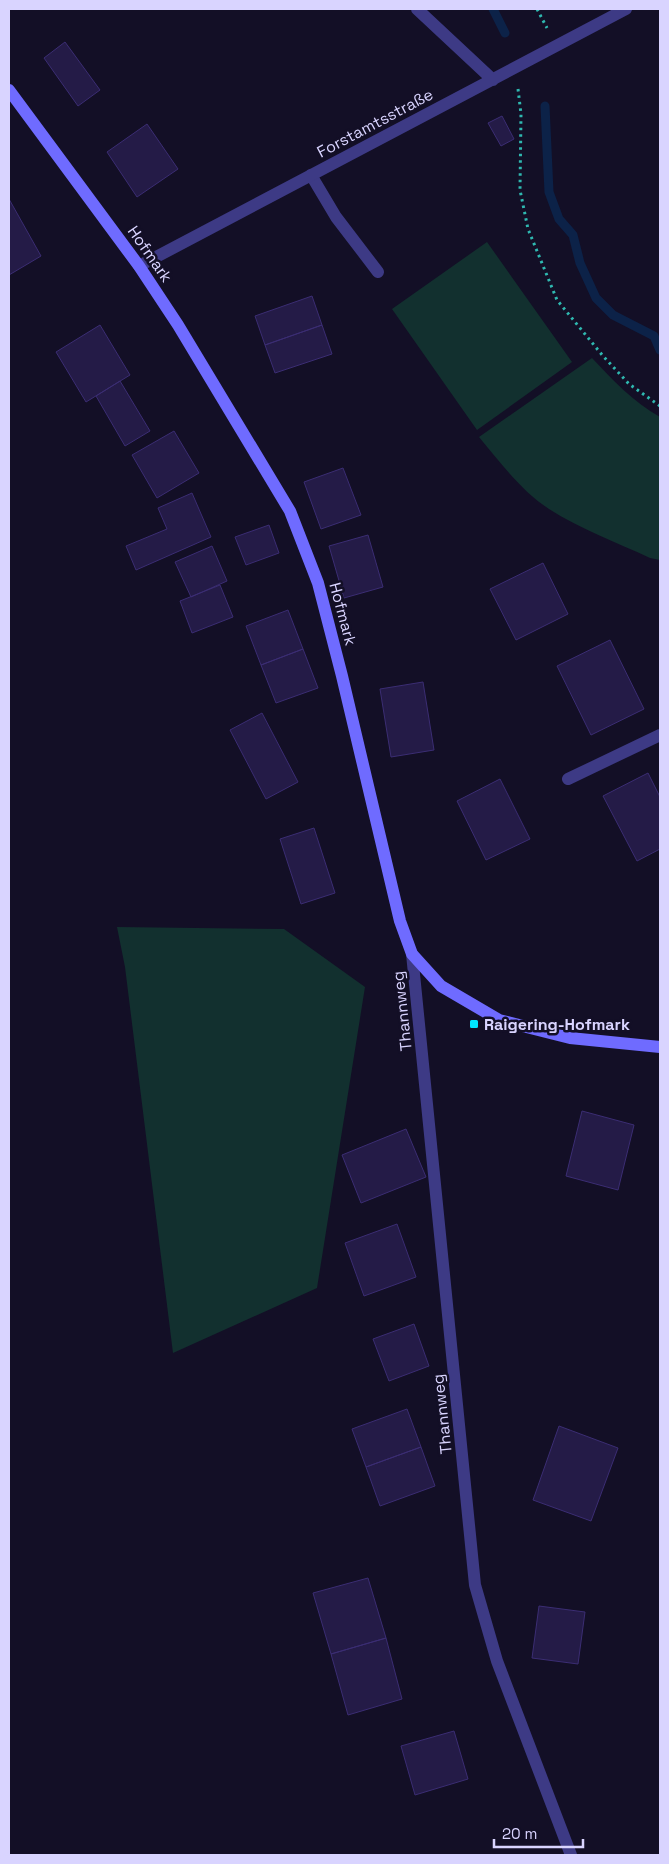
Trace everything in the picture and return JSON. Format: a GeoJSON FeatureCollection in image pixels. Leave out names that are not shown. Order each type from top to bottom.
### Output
{"type":"FeatureCollection","features":[{"type":"Feature","properties":{"kind":"street"},"geometry":{"type":"LineString","coordinates":[[417,9],[493,80]]}},
{"type":"Feature","properties":{"kind":"street","name":"Forstamtsstraße"},"geometry":{"type":"LineString","coordinates":[[139,266],[626,9]]}},
{"type":"Feature","properties":{"kind":"street","name":"Hofmark"},"geometry":{"type":"LineString","coordinates":[[9,90],[139,266],[178,325],[293,520],[318,584],[342,676],[400,921],[412,954],[441,986],[498,1020],[570,1038],[660,1047]]}},
{"type":"Feature","properties":{"kind":"street"},"geometry":{"type":"LineString","coordinates":[[311,175],[336,217],[378,272]]}},
{"type":"Feature","properties":{"kind":"street"},"geometry":{"type":"LineString","coordinates":[[568,779],[660,736]]}},
{"type":"Feature","properties":{"kind":"street","name":"Thannweg"},"geometry":{"type":"LineString","coordinates":[[412,954],[475,1585],[497,1661],[572,1855]]}},
{"type":"Feature","properties":{"kind":"path"},"geometry":{"type":"LineString","coordinates":[[507,72],[519,91],[521,114],[520,190],[528,229],[557,300],[603,356],[629,384],[660,406]]}},
{"type":"Feature","properties":{"kind":"green space"},"geometry":{"type":"Polygon","coordinates":[[[487,242],[572,362],[477,430],[392,309],[487,242]]]}},
{"type":"Feature","properties":{"kind":"green space"},"geometry":{"type":"Polygon","coordinates":[[[592,358],[632,398],[660,417],[660,560],[650,558],[598,535],[549,509],[520,485],[479,437],[592,358]]]}},
{"type":"Feature","properties":{"kind":"green space"},"geometry":{"type":"Polygon","coordinates":[[[117,927],[284,929],[365,987],[317,1288],[173,1353],[125,967],[117,927]]]}},
{"type":"Feature","properties":{"kind":"building"},"geometry":{"type":"Polygon","coordinates":[[[65,42],[100,90],[78,106],[44,58],[65,42]]]}},
{"type":"Feature","properties":{"kind":"building"},"geometry":{"type":"Polygon","coordinates":[[[502,116],[514,139],[501,146],[488,123],[502,116]]]}},
{"type":"Feature","properties":{"kind":"building"},"geometry":{"type":"Polygon","coordinates":[[[147,124],[178,169],[137,197],[107,152],[147,124]]]}},
{"type":"Feature","properties":{"kind":"building"},"geometry":{"type":"Polygon","coordinates":[[[9,199],[41,256],[9,275],[9,199]]]}},
{"type":"Feature","properties":{"kind":"building"},"geometry":{"type":"Polygon","coordinates":[[[312,296],[322,325],[265,345],[255,316],[312,296]]]}},
{"type":"Feature","properties":{"kind":"building"},"geometry":{"type":"Polygon","coordinates":[[[100,325],[130,375],[86,402],[56,352],[100,325]]]}},
{"type":"Feature","properties":{"kind":"building"},"geometry":{"type":"Polygon","coordinates":[[[322,325],[332,354],[275,373],[265,345],[322,325]]]}},
{"type":"Feature","properties":{"kind":"building"},"geometry":{"type":"Polygon","coordinates":[[[120,381],[150,431],[125,446],[96,396],[120,381]]]}},
{"type":"Feature","properties":{"kind":"building"},"geometry":{"type":"Polygon","coordinates":[[[174,431],[199,473],[157,498],[132,455],[174,431]]]}},
{"type":"Feature","properties":{"kind":"building"},"geometry":{"type":"Polygon","coordinates":[[[343,468],[361,515],[321,529],[304,482],[343,468]]]}},
{"type":"Feature","properties":{"kind":"building"},"geometry":{"type":"Polygon","coordinates":[[[192,493],[211,537],[136,570],[126,546],[167,529],[158,508],[192,493]]]}},
{"type":"Feature","properties":{"kind":"building"},"geometry":{"type":"Polygon","coordinates":[[[269,525],[279,553],[246,565],[235,537],[269,525]]]}},
{"type":"Feature","properties":{"kind":"building"},"geometry":{"type":"Polygon","coordinates":[[[368,535],[383,587],[344,598],[329,546],[368,535]]]}},
{"type":"Feature","properties":{"kind":"building"},"geometry":{"type":"Polygon","coordinates":[[[212,546],[227,581],[191,597],[175,562],[212,546]]]}},
{"type":"Feature","properties":{"kind":"building"},"geometry":{"type":"Polygon","coordinates":[[[543,563],[568,614],[516,640],[490,589],[543,563]]]}},
{"type":"Feature","properties":{"kind":"building"},"geometry":{"type":"Polygon","coordinates":[[[220,585],[233,617],[192,633],[180,601],[220,585]]]}},
{"type":"Feature","properties":{"kind":"building"},"geometry":{"type":"Polygon","coordinates":[[[288,610],[303,649],[261,665],[246,626],[288,610]]]}},
{"type":"Feature","properties":{"kind":"building"},"geometry":{"type":"Polygon","coordinates":[[[610,640],[644,709],[591,735],[557,666],[610,640]]]}},
{"type":"Feature","properties":{"kind":"building"},"geometry":{"type":"Polygon","coordinates":[[[303,649],[318,688],[276,703],[261,665],[303,649]]]}},
{"type":"Feature","properties":{"kind":"building"},"geometry":{"type":"Polygon","coordinates":[[[423,682],[434,750],[391,757],[380,689],[423,682]]]}},
{"type":"Feature","properties":{"kind":"building"},"geometry":{"type":"Polygon","coordinates":[[[262,713],[298,782],[266,799],[230,730],[262,713]]]}},
{"type":"Feature","properties":{"kind":"building"},"geometry":{"type":"Polygon","coordinates":[[[648,773],[660,797],[660,849],[637,861],[603,796],[648,773]]]}},
{"type":"Feature","properties":{"kind":"building"},"geometry":{"type":"Polygon","coordinates":[[[500,779],[530,839],[486,860],[457,801],[500,779]]]}},
{"type":"Feature","properties":{"kind":"building"},"geometry":{"type":"Polygon","coordinates":[[[314,828],[335,893],[301,904],[280,839],[314,828]]]}},
{"type":"Feature","properties":{"kind":"building"},"geometry":{"type":"Polygon","coordinates":[[[582,1111],[634,1125],[618,1190],[566,1176],[582,1111]]]}},
{"type":"Feature","properties":{"kind":"building"},"geometry":{"type":"Polygon","coordinates":[[[406,1129],[426,1177],[361,1203],[342,1155],[406,1129]]]}},
{"type":"Feature","properties":{"kind":"building"},"geometry":{"type":"Polygon","coordinates":[[[397,1224],[416,1277],[364,1296],[345,1243],[397,1224]]]}},
{"type":"Feature","properties":{"kind":"building"},"geometry":{"type":"Polygon","coordinates":[[[414,1324],[429,1366],[389,1381],[373,1339],[414,1324]]]}},
{"type":"Feature","properties":{"kind":"building"},"geometry":{"type":"Polygon","coordinates":[[[407,1409],[421,1447],[366,1467],[352,1429],[407,1409]]]}},
{"type":"Feature","properties":{"kind":"building"},"geometry":{"type":"Polygon","coordinates":[[[559,1426],[618,1448],[591,1521],[533,1500],[559,1426]]]}},
{"type":"Feature","properties":{"kind":"building"},"geometry":{"type":"Polygon","coordinates":[[[421,1447],[435,1486],[380,1506],[366,1467],[421,1447]]]}},
{"type":"Feature","properties":{"kind":"building"},"geometry":{"type":"Polygon","coordinates":[[[368,1578],[386,1638],[331,1654],[313,1593],[368,1578]]]}},
{"type":"Feature","properties":{"kind":"building"},"geometry":{"type":"Polygon","coordinates":[[[539,1606],[585,1612],[578,1664],[532,1658],[539,1606]]]}},
{"type":"Feature","properties":{"kind":"building"},"geometry":{"type":"Polygon","coordinates":[[[386,1638],[402,1699],[348,1715],[331,1654],[386,1638]]]}},
{"type":"Feature","properties":{"kind":"building"},"geometry":{"type":"Polygon","coordinates":[[[454,1731],[468,1779],[415,1795],[401,1746],[454,1731]]]}},
{"type":"Feature","properties":{"kind":"waterway"},"geometry":{"type":"LineString","coordinates":[[493,9],[505,33]]}},
{"type":"Feature","properties":{"kind":"waterway"},"geometry":{"type":"LineString","coordinates":[[545,106],[549,192],[559,219],[573,235],[580,263],[596,298],[613,315],[654,336],[660,350]]}},
{"type":"Feature","properties":{"kind":"place","name":"Raigering-Hofmark"},"geometry":{"type":"Point","coordinates":[474,1024]}}]}
